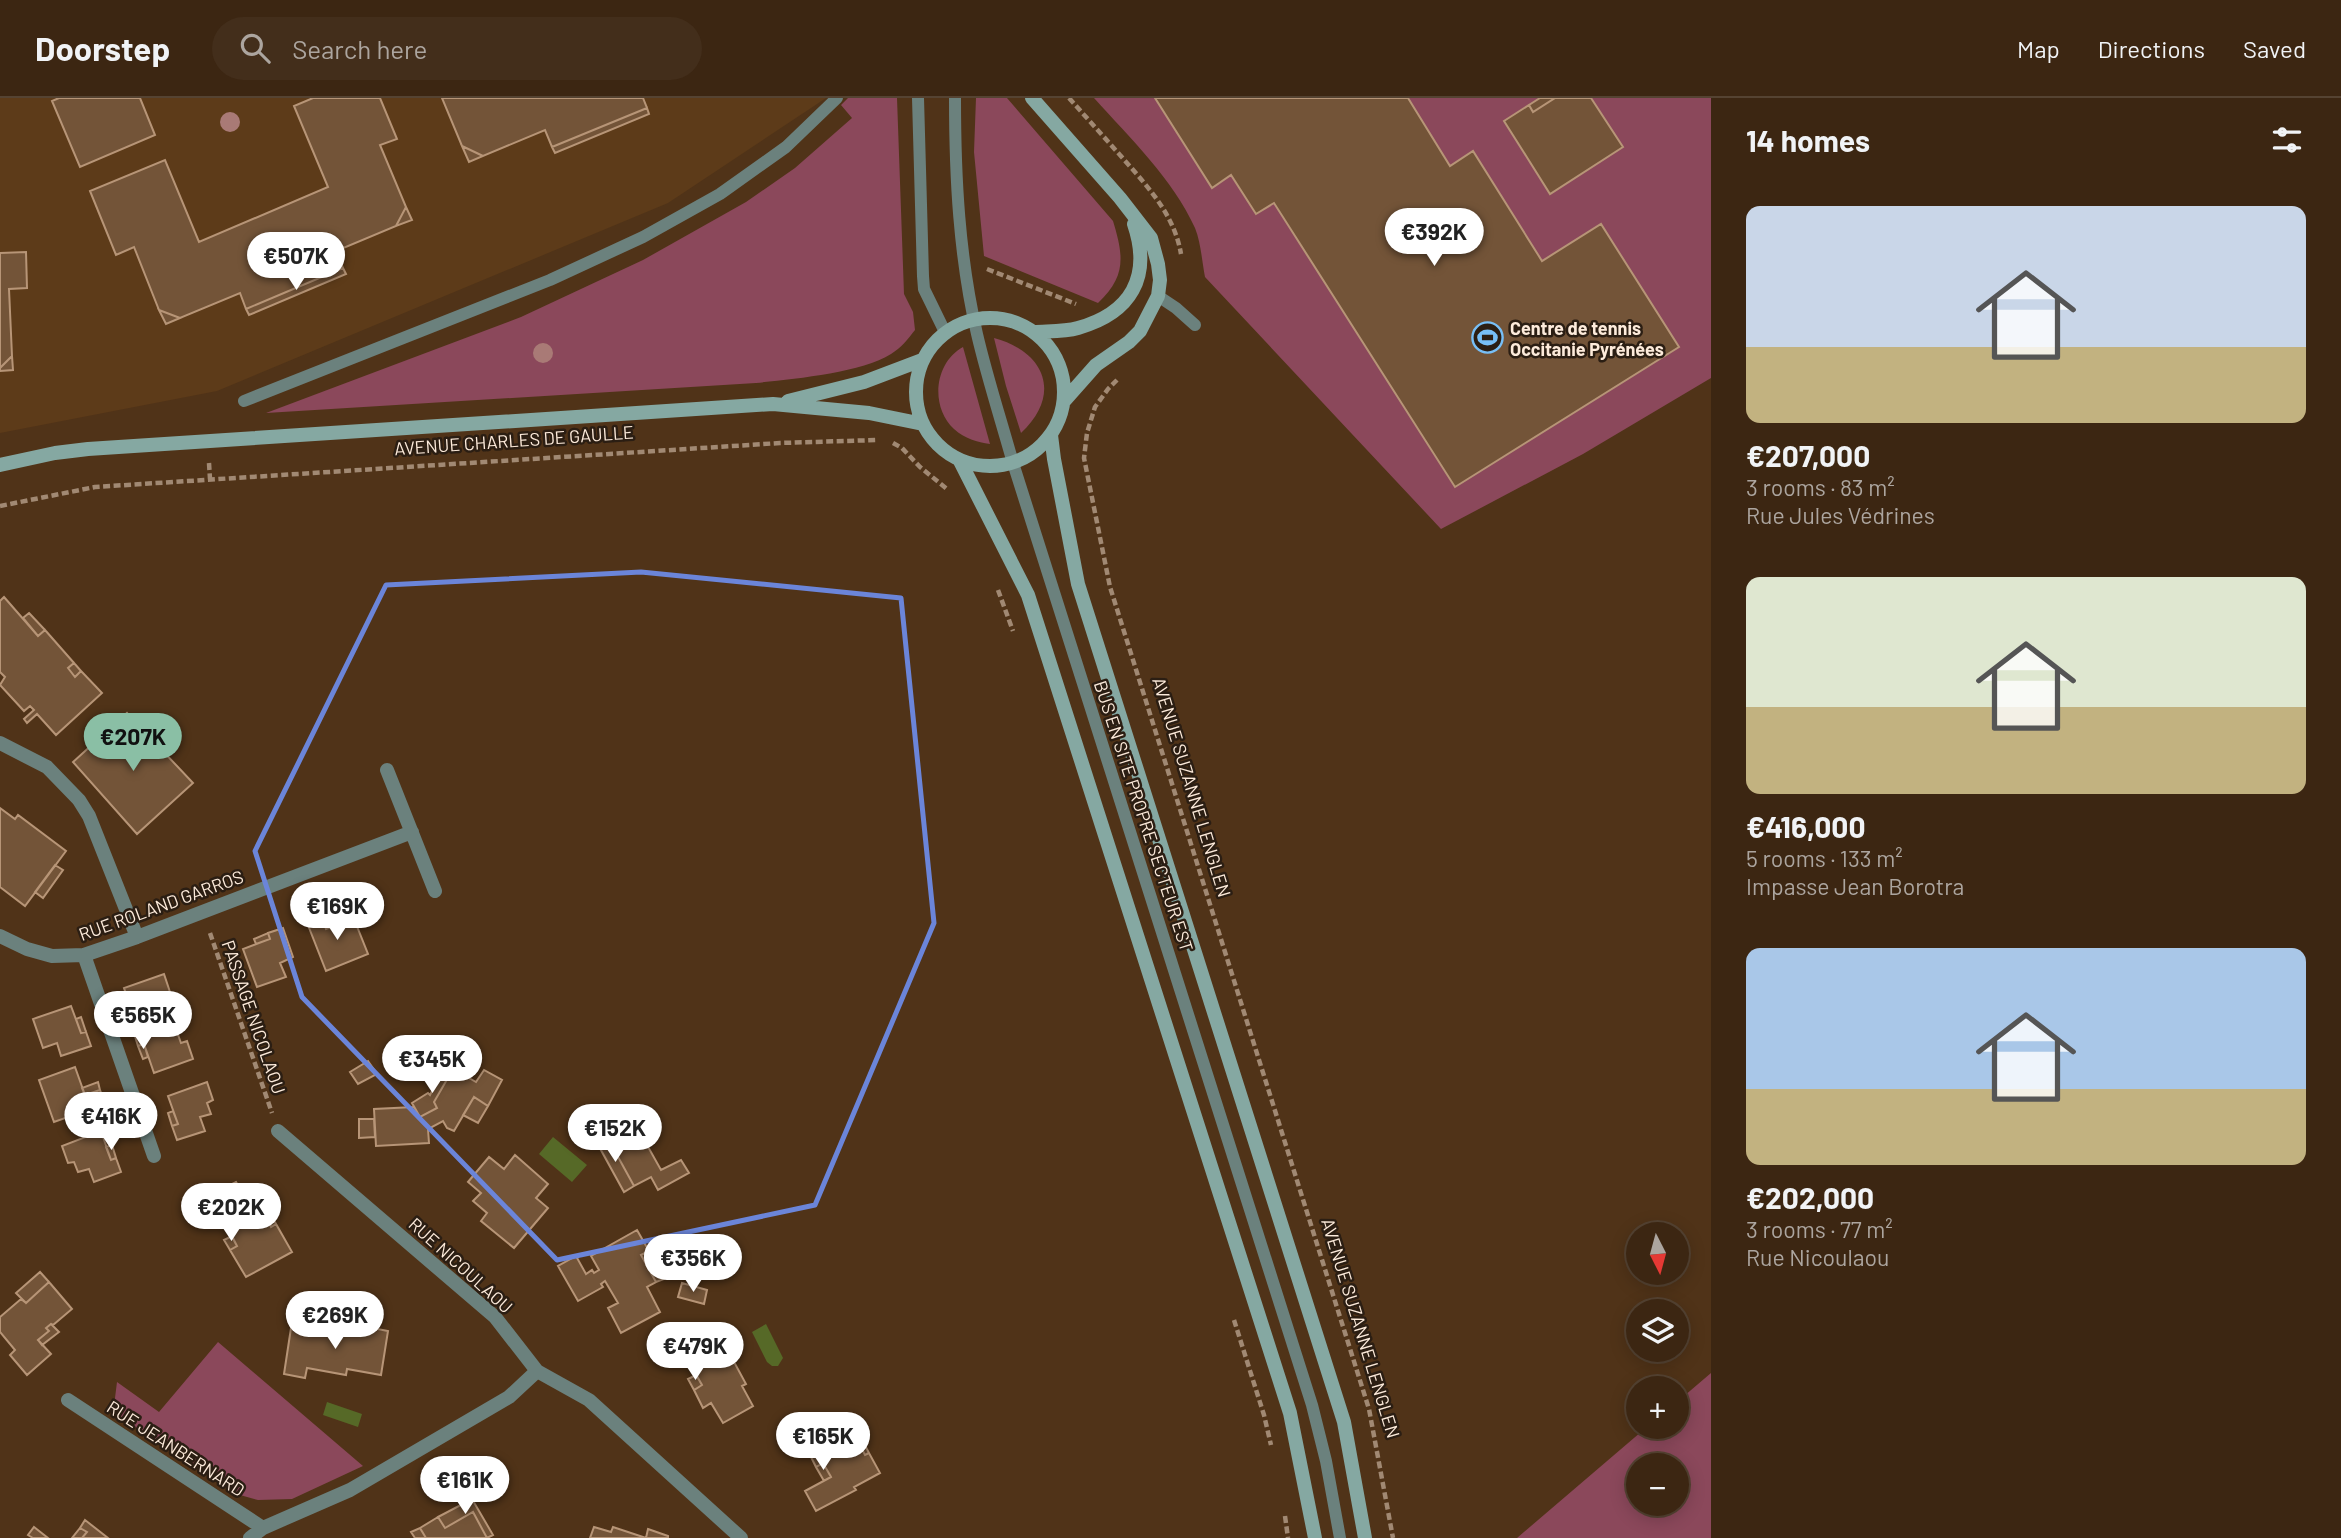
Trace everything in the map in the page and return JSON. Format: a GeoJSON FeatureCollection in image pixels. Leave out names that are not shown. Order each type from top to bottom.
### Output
{"type":"FeatureCollection","features":[{"type":"Feature","properties":{"kind":"street"},"geometry":{"type":"LineString","coordinates":[[1032,98],[1151,238],[1160,280],[1158,296],[1140,331],[1096,365],[1065,400]]}},
{"type":"Feature","properties":{"kind":"street"},"geometry":{"type":"LineString","coordinates":[[1034,332],[1076,329],[1112,313],[1129,298],[1139,280],[1142,261],[1140,239],[1130,212]]}},
{"type":"Feature","properties":{"kind":"street"},"geometry":{"type":"LineString","coordinates":[[995,317],[1016,322],[1034,332],[1048,345],[1059,362],[1064,380],[1065,400],[1060,419],[1051,435],[1034,452],[1013,463],[995,467],[960,461],[945,452],[932,439],[916,404],[916,381],[922,360],[932,345],[945,332],[974,319],[995,317]]}},
{"type":"Feature","properties":{"kind":"street","name":"AVENUE CHARLES DE GAULLE"},"geometry":{"type":"LineString","coordinates":[[773,404],[843,388],[922,360]]}},
{"type":"Feature","properties":{"kind":"street","name":"AVENUE CHARLES DE GAULLE"},"geometry":{"type":"LineString","coordinates":[[0,466],[55,453],[88,449],[773,404],[870,413],[923,424]]}},
{"type":"Feature","properties":{"kind":"street"},"geometry":{"type":"LineString","coordinates":[[1051,435],[1078,584],[1344,1422],[1365,1538]]}},
{"type":"Feature","properties":{"kind":"street"},"geometry":{"type":"LineString","coordinates":[[960,461],[1028,595],[1290,1413],[1315,1538]]}},
{"type":"Feature","properties":{"kind":"street"},"geometry":{"type":"LineString","coordinates":[[0,743],[47,767],[79,800],[89,817],[137,937]]}},
{"type":"Feature","properties":{"kind":"street"},"geometry":{"type":"LineString","coordinates":[[387,770],[435,891]]}},
{"type":"Feature","properties":{"kind":"street","name":"RUE ROLAND GARROS"},"geometry":{"type":"LineString","coordinates":[[0,936],[27,949],[52,956],[84,955],[202,913],[412,832]]}},
{"type":"Feature","properties":{"kind":"street"},"geometry":{"type":"LineString","coordinates":[[84,955],[154,1156]]}},
{"type":"Feature","properties":{"kind":"street","name":"RUE NICOULAOU"},"geometry":{"type":"LineString","coordinates":[[278,1132],[495,1317],[537,1371],[589,1400],[741,1538]]}},
{"type":"Feature","properties":{"kind":"street"},"geometry":{"type":"LineString","coordinates":[[250,1538],[263,1528],[350,1490],[509,1397],[537,1371]]}},
{"type":"Feature","properties":{"kind":"street","name":"RUE JEANBERNARD"},"geometry":{"type":"LineString","coordinates":[[68,1400],[263,1528]]}},
{"type":"Feature","properties":{"kind":"lane"},"geometry":{"type":"LineString","coordinates":[[244,401],[550,280],[643,237],[720,194],[786,147],[837,98]]}},
{"type":"Feature","properties":{"kind":"lane"},"geometry":{"type":"LineString","coordinates":[[918,98],[924,289],[945,332]]}},
{"type":"Feature","properties":{"kind":"lane","name":"BUS EN SITE PROPRE SECTEUR EST"},"geometry":{"type":"LineString","coordinates":[[955,98],[957,207],[974,319],[1013,463],[1312,1405],[1326,1461],[1340,1538]]}},
{"type":"Feature","properties":{"kind":"lane"},"geometry":{"type":"LineString","coordinates":[[1158,296],[1195,326]]}},
{"type":"Feature","properties":{"kind":"path"},"geometry":{"type":"LineString","coordinates":[[1069,98],[1154,195],[1171,220],[1179,240],[1182,264]]}},
{"type":"Feature","properties":{"kind":"path"},"geometry":{"type":"LineString","coordinates":[[981,267],[1084,307]]}},
{"type":"Feature","properties":{"kind":"path","name":"AVENUE SUZANNE LENGLEN"},"geometry":{"type":"LineString","coordinates":[[1124,374],[1108,389],[1095,407],[1087,433],[1084,458],[1110,587],[1369,1409],[1393,1538]]}},
{"type":"Feature","properties":{"kind":"path","name":"AVENUE CHARLES DE GAULLE"},"geometry":{"type":"LineString","coordinates":[[0,506],[95,487],[780,443],[882,439],[902,448],[950,492]]}},
{"type":"Feature","properties":{"kind":"path"},"geometry":{"type":"LineString","coordinates":[[996,585],[1017,640]]}},
{"type":"Feature","properties":{"kind":"path","name":"PASSAGE NICOLAOU"},"geometry":{"type":"LineString","coordinates":[[202,913],[278,1132]]}},
{"type":"Feature","properties":{"kind":"path"},"geometry":{"type":"LineString","coordinates":[[1230,1310],[1264,1415],[1272,1453]]}},
{"type":"Feature","properties":{"kind":"path"},"geometry":{"type":"LineString","coordinates":[[1285,1514],[1288,1538]]}},
{"type":"Feature","properties":{"kind":"highlighted area"},"geometry":{"type":"Polygon","coordinates":[[[641,572],[901,598],[934,923],[815,1205],[557,1260],[302,997],[255,851],[386,585],[641,572]]]}},
{"type":"Feature","properties":{"kind":"shaded area"},"geometry":{"type":"Polygon","coordinates":[[[0,98],[826,98],[668,203],[217,391],[0,433],[0,98]]]}},
{"type":"Feature","properties":{"kind":"shaded area"},"geometry":{"type":"Polygon","coordinates":[[[848,98],[897,98],[904,294],[913,312],[915,330],[891,354],[878,361],[845,370],[756,383],[266,413],[521,317],[643,260],[746,202],[795,168],[852,118],[841,105],[848,98]]]}},
{"type":"Feature","properties":{"kind":"shaded area"},"geometry":{"type":"Polygon","coordinates":[[[976,98],[1007,98],[1113,221],[1119,245],[1120,265],[1114,284],[1098,303],[984,256],[974,152],[976,98]]]}},
{"type":"Feature","properties":{"kind":"shaded area","name":"Centre de tennis Occitanie Pyrénées"},"geometry":{"type":"Polygon","coordinates":[[[1094,98],[1711,98],[1711,378],[1583,454],[1441,529],[1205,277],[1197,234],[1186,210],[1150,160],[1094,98]]]}},
{"type":"Feature","properties":{"kind":"shaded area"},"geometry":{"type":"Polygon","coordinates":[[[994,338],[1026,353],[1042,376],[1044,390],[1041,404],[1034,419],[1021,433],[1006,386],[994,338]]]}},
{"type":"Feature","properties":{"kind":"shaded area"},"geometry":{"type":"Polygon","coordinates":[[[963,347],[990,444],[971,440],[958,432],[946,420],[941,409],[941,374],[953,354],[963,347]]]}},
{"type":"Feature","properties":{"kind":"shaded area"},"geometry":{"type":"Polygon","coordinates":[[[429,1037],[441,1055],[397,1079],[386,1061],[429,1037]]]}},
{"type":"Feature","properties":{"kind":"shaded area"},"geometry":{"type":"Polygon","coordinates":[[[553,1137],[587,1165],[572,1182],[539,1154],[553,1137]]]}},
{"type":"Feature","properties":{"kind":"shaded area"},"geometry":{"type":"Polygon","coordinates":[[[692,1248],[723,1257],[727,1264],[724,1275],[717,1279],[685,1269],[681,1263],[684,1251],[692,1248]]]}},
{"type":"Feature","properties":{"kind":"shaded area"},"geometry":{"type":"Polygon","coordinates":[[[766,1324],[783,1358],[778,1366],[767,1362],[752,1332],[766,1324]]]}},
{"type":"Feature","properties":{"kind":"shaded area"},"geometry":{"type":"Polygon","coordinates":[[[218,1342],[363,1466],[292,1499],[258,1500],[240,1495],[121,1418],[114,1406],[117,1382],[159,1412],[218,1342]]]}},
{"type":"Feature","properties":{"kind":"shaded area"},"geometry":{"type":"Polygon","coordinates":[[[1711,1373],[1711,1538],[1517,1538],[1633,1439],[1689,1439],[1689,1392],[1711,1373]]]}},
{"type":"Feature","properties":{"kind":"shaded area"},"geometry":{"type":"Polygon","coordinates":[[[327,1402],[362,1414],[358,1427],[323,1415],[327,1402]]]}},
{"type":"Feature","properties":{"kind":"building"},"geometry":{"type":"Polygon","coordinates":[[[59,98],[140,98],[155,135],[80,167],[52,101],[59,98]]]}},
{"type":"Feature","properties":{"kind":"building"},"geometry":{"type":"Polygon","coordinates":[[[313,98],[380,98],[397,139],[380,145],[406,207],[396,226],[336,251],[343,268],[246,309],[240,293],[180,318],[159,310],[134,247],[116,255],[90,191],[165,160],[199,242],[328,187],[294,106],[313,98]]]}},
{"type":"Feature","properties":{"kind":"building"},"geometry":{"type":"Polygon","coordinates":[[[442,98],[643,98],[647,108],[552,147],[545,130],[483,156],[462,146],[442,98]]]}},
{"type":"Feature","properties":{"kind":"building"},"geometry":{"type":"Polygon","coordinates":[[[1155,98],[1408,98],[1450,166],[1473,151],[1542,261],[1601,224],[1679,347],[1455,487],[1274,203],[1256,214],[1231,175],[1212,188],[1155,98]]]}},
{"type":"Feature","properties":{"kind":"building"},"geometry":{"type":"Polygon","coordinates":[[[1540,98],[1555,98],[1533,112],[1529,105],[1540,98]]]}},
{"type":"Feature","properties":{"kind":"building"},"geometry":{"type":"Polygon","coordinates":[[[1555,98],[1591,98],[1623,147],[1550,194],[1504,121],[1529,105],[1533,112],[1555,98]]]}},
{"type":"Feature","properties":{"kind":"building"},"geometry":{"type":"Polygon","coordinates":[[[647,108],[649,114],[555,153],[552,147],[647,108]]]}},
{"type":"Feature","properties":{"kind":"building"},"geometry":{"type":"Polygon","coordinates":[[[462,146],[483,156],[469,162],[462,146]]]}},
{"type":"Feature","properties":{"kind":"building"},"geometry":{"type":"Polygon","coordinates":[[[406,207],[412,220],[396,226],[406,207]]]}},
{"type":"Feature","properties":{"kind":"building"},"geometry":{"type":"Polygon","coordinates":[[[26,252],[27,288],[9,289],[12,356],[0,368],[0,253],[26,252]]]}},
{"type":"Feature","properties":{"kind":"building"},"geometry":{"type":"Polygon","coordinates":[[[343,268],[346,274],[249,315],[246,309],[343,268]]]}},
{"type":"Feature","properties":{"kind":"building"},"geometry":{"type":"Polygon","coordinates":[[[159,310],[180,318],[166,324],[159,310]]]}},
{"type":"Feature","properties":{"kind":"building"},"geometry":{"type":"Polygon","coordinates":[[[12,356],[13,370],[0,371],[0,368],[12,356]]]}},
{"type":"Feature","properties":{"kind":"building"},"geometry":{"type":"Polygon","coordinates":[[[4,597],[38,636],[45,630],[74,663],[68,668],[75,677],[81,671],[102,693],[56,735],[37,714],[27,723],[24,719],[34,710],[30,706],[24,711],[0,685],[5,677],[0,672],[0,601],[4,597]]]}},
{"type":"Feature","properties":{"kind":"building"},"geometry":{"type":"Polygon","coordinates":[[[29,613],[45,630],[38,636],[23,618],[29,613]]]}},
{"type":"Feature","properties":{"kind":"building"},"geometry":{"type":"Polygon","coordinates":[[[74,663],[81,671],[75,677],[68,668],[74,663]]]}},
{"type":"Feature","properties":{"kind":"building"},"geometry":{"type":"Polygon","coordinates":[[[127,713],[193,783],[137,834],[73,762],[127,713]]]}},
{"type":"Feature","properties":{"kind":"building"},"geometry":{"type":"Polygon","coordinates":[[[0,808],[15,819],[18,815],[66,851],[25,906],[0,887],[0,808]]]}},
{"type":"Feature","properties":{"kind":"building"},"geometry":{"type":"Polygon","coordinates":[[[55,865],[63,870],[43,898],[35,892],[55,865]]]}},
{"type":"Feature","properties":{"kind":"building"},"geometry":{"type":"Polygon","coordinates":[[[327,911],[334,926],[326,929],[320,913],[327,911]]]}},
{"type":"Feature","properties":{"kind":"building"},"geometry":{"type":"Polygon","coordinates":[[[320,913],[326,929],[354,919],[368,954],[326,971],[306,920],[320,913]]]}},
{"type":"Feature","properties":{"kind":"building"},"geometry":{"type":"Polygon","coordinates":[[[283,928],[293,957],[280,963],[286,977],[257,987],[243,949],[270,939],[268,933],[283,928]]]}},
{"type":"Feature","properties":{"kind":"building"},"geometry":{"type":"Polygon","coordinates":[[[268,933],[270,939],[256,944],[254,939],[268,933]]]}},
{"type":"Feature","properties":{"kind":"building"},"geometry":{"type":"Polygon","coordinates":[[[164,974],[170,992],[164,994],[168,1005],[164,1006],[173,1033],[177,1032],[181,1043],[187,1041],[193,1059],[154,1073],[144,1044],[138,1046],[129,1017],[134,1016],[124,988],[164,974]]]}},
{"type":"Feature","properties":{"kind":"building"},"geometry":{"type":"Polygon","coordinates":[[[71,1006],[81,1033],[86,1032],[91,1046],[61,1056],[57,1043],[43,1048],[33,1019],[71,1006]]]}},
{"type":"Feature","properties":{"kind":"building"},"geometry":{"type":"Polygon","coordinates":[[[81,1017],[86,1032],[81,1033],[76,1019],[81,1017]]]}},
{"type":"Feature","properties":{"kind":"building"},"geometry":{"type":"Polygon","coordinates":[[[144,1044],[148,1057],[143,1059],[138,1046],[144,1044]]]}},
{"type":"Feature","properties":{"kind":"building"},"geometry":{"type":"Polygon","coordinates":[[[368,1061],[377,1074],[358,1084],[350,1072],[368,1061]]]}},
{"type":"Feature","properties":{"kind":"building"},"geometry":{"type":"Polygon","coordinates":[[[446,1065],[453,1069],[434,1102],[437,1108],[420,1117],[412,1103],[428,1093],[430,1095],[446,1065]]]}},
{"type":"Feature","properties":{"kind":"building"},"geometry":{"type":"Polygon","coordinates":[[[75,1067],[85,1095],[100,1090],[105,1104],[54,1122],[39,1080],[75,1067]]]}},
{"type":"Feature","properties":{"kind":"building"},"geometry":{"type":"Polygon","coordinates":[[[453,1069],[476,1082],[484,1070],[502,1080],[488,1106],[474,1097],[454,1131],[447,1128],[443,1121],[428,1129],[429,1143],[376,1146],[374,1109],[414,1107],[420,1117],[437,1108],[434,1102],[453,1069]]]}},
{"type":"Feature","properties":{"kind":"building"},"geometry":{"type":"Polygon","coordinates":[[[98,1082],[100,1090],[85,1095],[82,1088],[98,1082]]]}},
{"type":"Feature","properties":{"kind":"building"},"geometry":{"type":"Polygon","coordinates":[[[207,1082],[213,1100],[207,1103],[211,1114],[200,1117],[205,1131],[177,1140],[172,1126],[178,1124],[168,1096],[207,1082]]]}},
{"type":"Feature","properties":{"kind":"building"},"geometry":{"type":"Polygon","coordinates":[[[474,1097],[488,1106],[478,1123],[463,1115],[474,1097]]]}},
{"type":"Feature","properties":{"kind":"building"},"geometry":{"type":"Polygon","coordinates":[[[173,1111],[178,1124],[172,1126],[168,1113],[173,1111]]]}},
{"type":"Feature","properties":{"kind":"building"},"geometry":{"type":"Polygon","coordinates":[[[359,1119],[374,1119],[375,1137],[359,1138],[359,1119]]]}},
{"type":"Feature","properties":{"kind":"building"},"geometry":{"type":"Polygon","coordinates":[[[633,1120],[661,1170],[681,1160],[689,1173],[658,1190],[651,1177],[634,1186],[606,1135],[633,1120]]]}},
{"type":"Feature","properties":{"kind":"building"},"geometry":{"type":"Polygon","coordinates":[[[101,1131],[111,1160],[116,1158],[121,1172],[94,1182],[89,1169],[78,1172],[74,1162],[68,1163],[62,1146],[101,1131]]]}},
{"type":"Feature","properties":{"kind":"building"},"geometry":{"type":"Polygon","coordinates":[[[606,1135],[634,1186],[624,1192],[596,1141],[606,1135]]]}},
{"type":"Feature","properties":{"kind":"building"},"geometry":{"type":"Polygon","coordinates":[[[112,1145],[116,1158],[111,1160],[106,1147],[112,1145]]]}},
{"type":"Feature","properties":{"kind":"building"},"geometry":{"type":"Polygon","coordinates":[[[515,1155],[548,1184],[536,1198],[548,1208],[514,1248],[481,1221],[487,1213],[473,1201],[481,1193],[468,1182],[489,1157],[504,1169],[515,1155]]]}},
{"type":"Feature","properties":{"kind":"building"},"geometry":{"type":"Polygon","coordinates":[[[236,1182],[243,1194],[250,1189],[261,1208],[256,1211],[261,1221],[266,1217],[271,1227],[276,1224],[292,1252],[246,1277],[230,1250],[237,1246],[216,1208],[225,1203],[218,1191],[236,1182]]]}},
{"type":"Feature","properties":{"kind":"building"},"geometry":{"type":"Polygon","coordinates":[[[265,1204],[276,1224],[271,1227],[266,1217],[261,1221],[256,1211],[265,1204]]]}},
{"type":"Feature","properties":{"kind":"building"},"geometry":{"type":"Polygon","coordinates":[[[637,1230],[649,1251],[641,1255],[656,1282],[647,1287],[660,1312],[621,1333],[608,1308],[618,1303],[605,1281],[601,1284],[603,1287],[578,1301],[558,1266],[576,1256],[586,1274],[592,1270],[594,1273],[599,1270],[591,1256],[637,1230]]]}},
{"type":"Feature","properties":{"kind":"building"},"geometry":{"type":"Polygon","coordinates":[[[232,1236],[237,1246],[230,1250],[224,1240],[232,1236]]]}},
{"type":"Feature","properties":{"kind":"building"},"geometry":{"type":"Polygon","coordinates":[[[649,1251],[664,1279],[656,1282],[641,1255],[649,1251]]]}},
{"type":"Feature","properties":{"kind":"building"},"geometry":{"type":"Polygon","coordinates":[[[40,1272],[49,1282],[26,1303],[16,1293],[40,1272]]]}},
{"type":"Feature","properties":{"kind":"building"},"geometry":{"type":"Polygon","coordinates":[[[49,1282],[72,1309],[46,1328],[49,1331],[38,1340],[51,1354],[27,1375],[10,1355],[15,1350],[0,1332],[0,1317],[21,1299],[26,1303],[49,1282]]]}},
{"type":"Feature","properties":{"kind":"building"},"geometry":{"type":"Polygon","coordinates":[[[682,1283],[707,1290],[704,1304],[678,1297],[682,1283]]]}},
{"type":"Feature","properties":{"kind":"building"},"geometry":{"type":"Polygon","coordinates":[[[330,1318],[362,1326],[360,1336],[352,1334],[352,1331],[329,1327],[330,1318]]]}},
{"type":"Feature","properties":{"kind":"building"},"geometry":{"type":"Polygon","coordinates":[[[51,1324],[59,1332],[42,1345],[38,1340],[49,1331],[46,1328],[51,1324]]]}},
{"type":"Feature","properties":{"kind":"building"},"geometry":{"type":"Polygon","coordinates":[[[311,1324],[352,1331],[352,1334],[360,1336],[362,1326],[388,1331],[381,1375],[347,1369],[346,1375],[307,1368],[305,1378],[284,1374],[291,1328],[310,1332],[311,1324]]]}},
{"type":"Feature","properties":{"kind":"building"},"geometry":{"type":"Polygon","coordinates":[[[714,1325],[746,1384],[742,1386],[753,1406],[723,1423],[711,1403],[703,1408],[694,1390],[702,1385],[679,1344],[714,1325]]]}},
{"type":"Feature","properties":{"kind":"building"},"geometry":{"type":"Polygon","coordinates":[[[696,1375],[702,1385],[694,1390],[688,1379],[696,1375]]]}},
{"type":"Feature","properties":{"kind":"building"},"geometry":{"type":"Polygon","coordinates":[[[854,1424],[869,1453],[865,1455],[850,1426],[854,1424]]]}},
{"type":"Feature","properties":{"kind":"building"},"geometry":{"type":"Polygon","coordinates":[[[850,1426],[865,1455],[869,1453],[880,1473],[854,1487],[856,1490],[816,1511],[805,1491],[831,1477],[823,1463],[816,1467],[807,1449],[850,1426]]]}},
{"type":"Feature","properties":{"kind":"building"},"geometry":{"type":"Polygon","coordinates":[[[823,1463],[831,1477],[824,1481],[816,1467],[823,1463]]]}},
{"type":"Feature","properties":{"kind":"building"},"geometry":{"type":"Polygon","coordinates":[[[472,1499],[493,1535],[487,1538],[473,1512],[445,1528],[438,1517],[472,1499]]]}},
{"type":"Feature","properties":{"kind":"building"},"geometry":{"type":"Polygon","coordinates":[[[473,1512],[487,1538],[426,1538],[420,1528],[438,1517],[445,1528],[473,1512]]]}},
{"type":"Feature","properties":{"kind":"building"},"geometry":{"type":"Polygon","coordinates":[[[85,1520],[108,1538],[82,1538],[87,1532],[80,1528],[85,1520]]]}},
{"type":"Feature","properties":{"kind":"building"},"geometry":{"type":"Polygon","coordinates":[[[34,1527],[48,1538],[33,1538],[28,1535],[34,1527]]]}},
{"type":"Feature","properties":{"kind":"building"},"geometry":{"type":"Polygon","coordinates":[[[594,1527],[611,1532],[613,1527],[646,1538],[590,1538],[594,1527]]]}},
{"type":"Feature","properties":{"kind":"building"},"geometry":{"type":"Polygon","coordinates":[[[80,1528],[87,1532],[82,1538],[72,1538],[80,1528]]]}},
{"type":"Feature","properties":{"kind":"building"},"geometry":{"type":"Polygon","coordinates":[[[420,1528],[426,1538],[415,1538],[411,1532],[420,1528]]]}},
{"type":"Feature","properties":{"kind":"building"},"geometry":{"type":"Polygon","coordinates":[[[648,1529],[668,1536],[668,1538],[646,1538],[648,1529]]]}},
{"type":"Feature","properties":{"kind":"place","name":"Centre de tennis Occitanie Pyrénées"},"geometry":{"type":"Point","coordinates":[1487,338]}}]}
